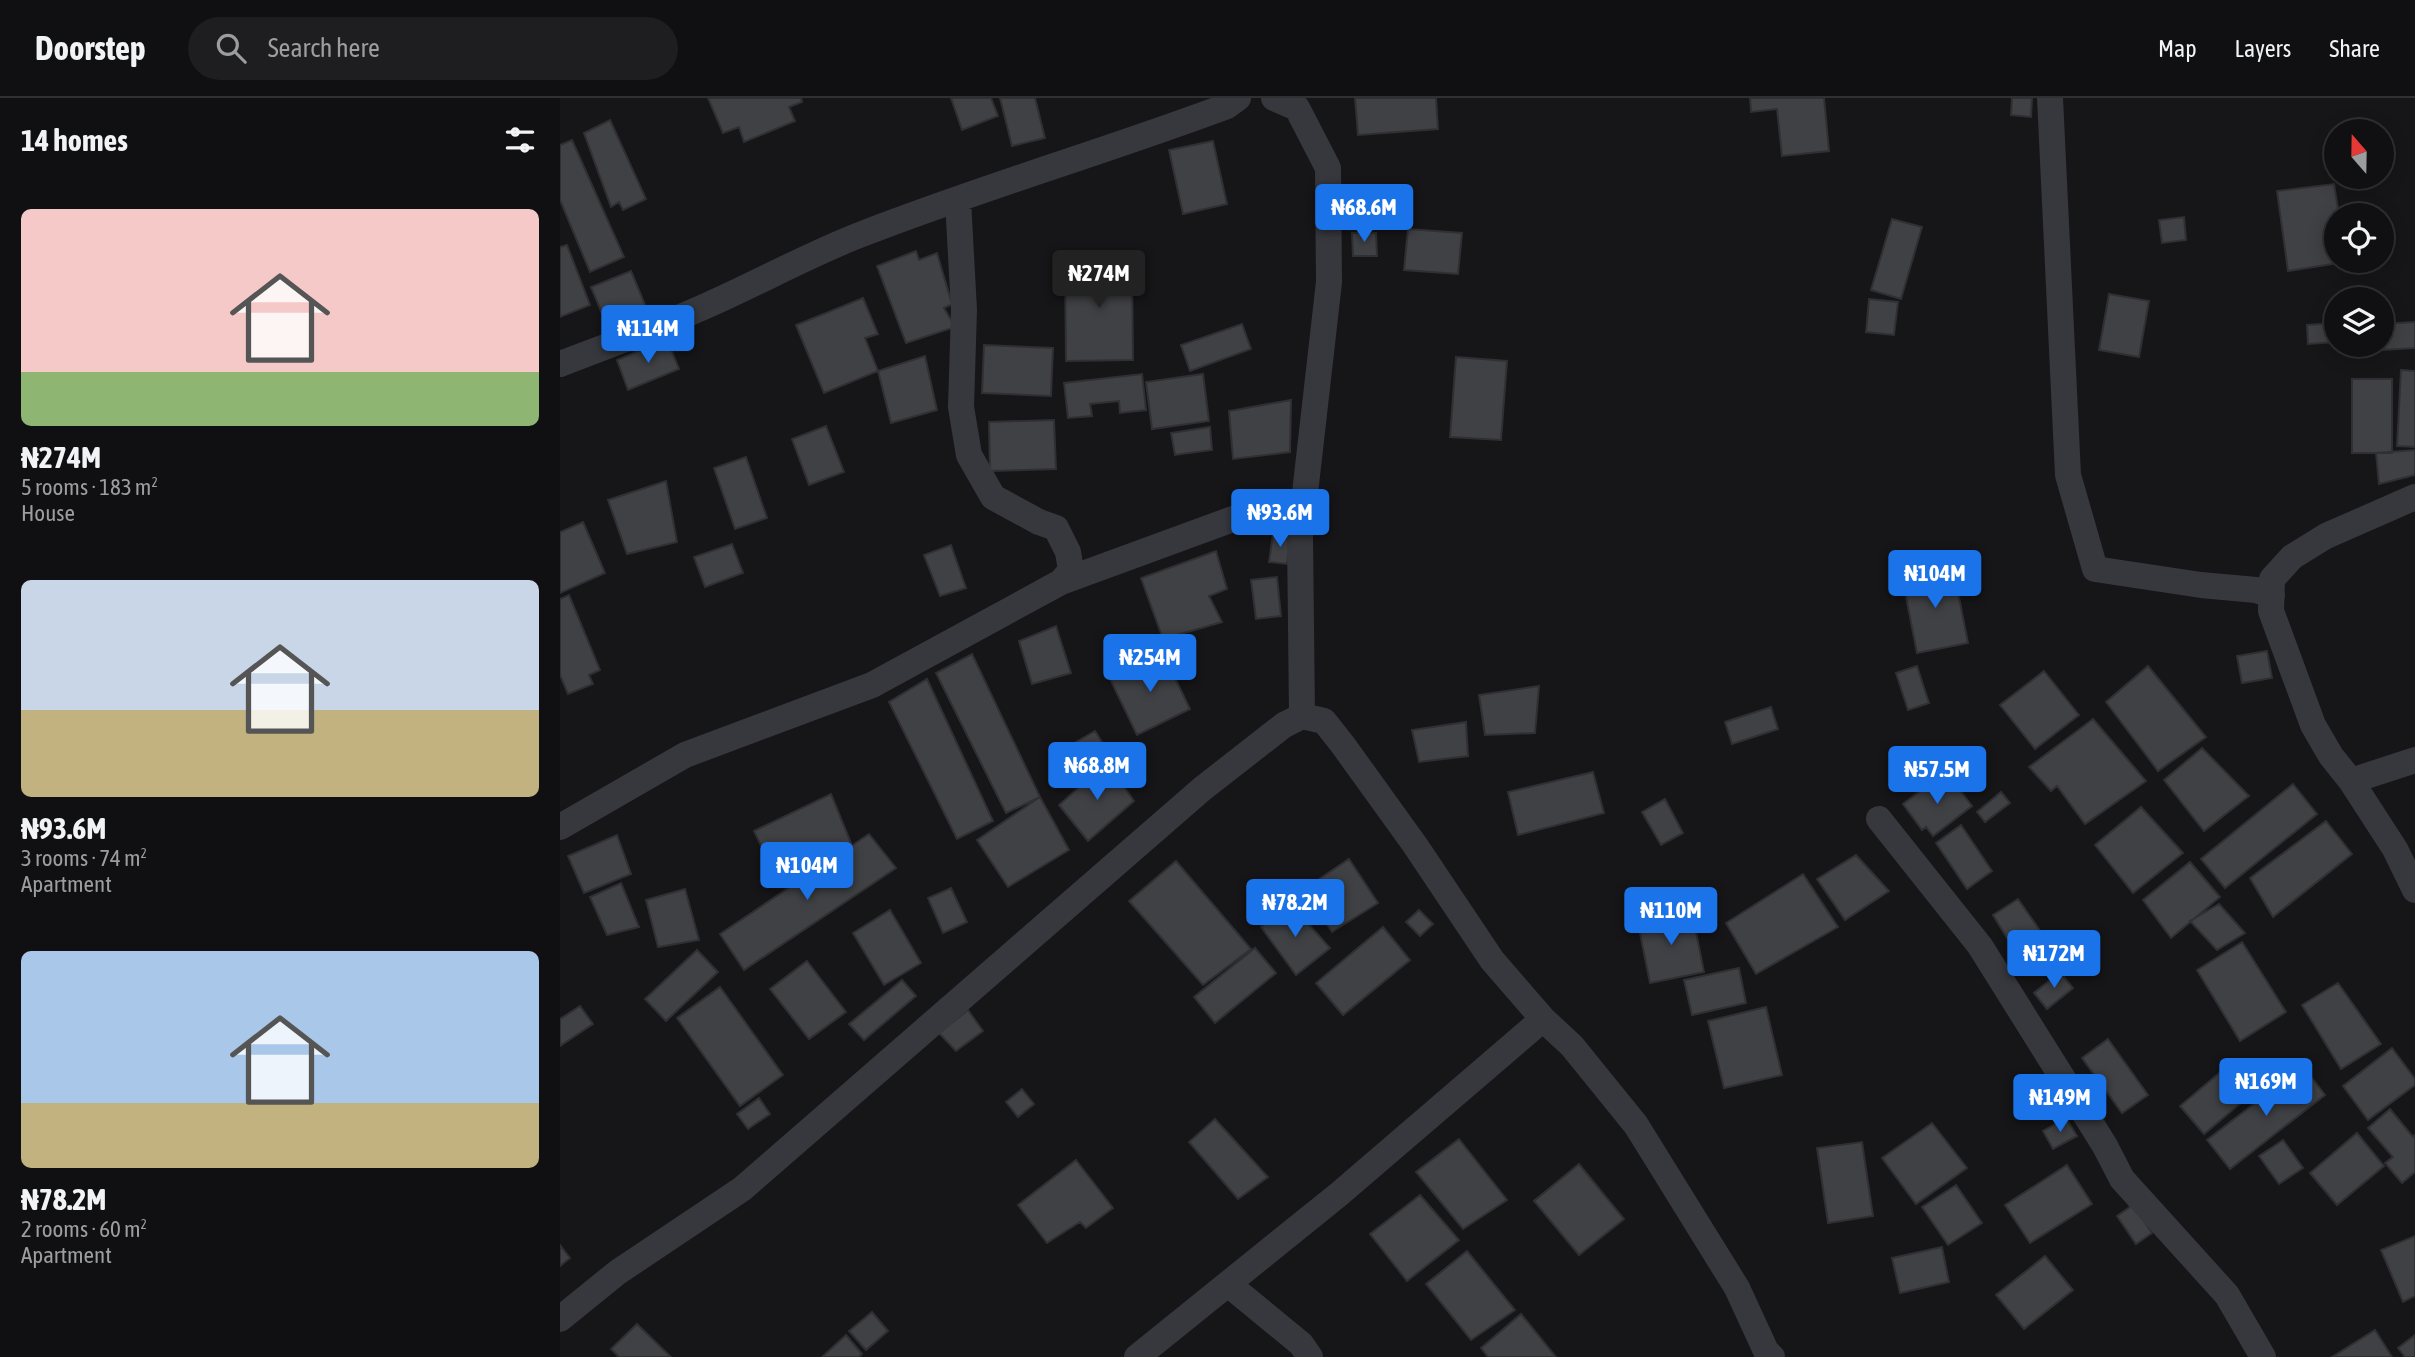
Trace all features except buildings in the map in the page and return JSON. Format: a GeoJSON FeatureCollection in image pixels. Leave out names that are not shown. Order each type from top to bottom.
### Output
{"type":"FeatureCollection","features":[{"type":"Feature","properties":{"kind":"street"},"geometry":{"type":"LineString","coordinates":[[560,364],[697,310],[856,236],[1007,181],[1142,138],[1227,106],[1238,98]]}},
{"type":"Feature","properties":{"kind":"street"},"geometry":{"type":"LineString","coordinates":[[1274,98],[1297,108],[1328,168],[1329,282],[1300,537],[1302,716]]}},
{"type":"Feature","properties":{"kind":"street"},"geometry":{"type":"LineString","coordinates":[[2050,98],[2068,475],[2095,569],[2201,585],[2256,590],[2272,595]]}},
{"type":"Feature","properties":{"kind":"street"},"geometry":{"type":"LineString","coordinates":[[958,200],[964,310],[961,407],[969,455],[993,497],[1039,522],[1056,528],[1068,552],[1071,570],[1060,582]]}},
{"type":"Feature","properties":{"kind":"street"},"geometry":{"type":"LineString","coordinates":[[2415,497],[2326,536],[2292,557],[2272,579],[2271,611],[2313,725],[2331,756],[2396,849],[2415,890]]}},
{"type":"Feature","properties":{"kind":"street"},"geometry":{"type":"LineString","coordinates":[[560,827],[685,755],[872,685],[1060,582],[1241,516],[1288,518],[1300,537]]}},
{"type":"Feature","properties":{"kind":"street"},"geometry":{"type":"LineString","coordinates":[[560,1319],[618,1272],[742,1189],[1202,789],[1284,725],[1302,716],[1324,721],[1415,845],[1492,960],[1543,1019],[1572,1046],[1636,1125],[1737,1289],[1766,1351],[1772,1357]]}},
{"type":"Feature","properties":{"kind":"street"},"geometry":{"type":"LineString","coordinates":[[2351,781],[2415,760]]}},
{"type":"Feature","properties":{"kind":"street"},"geometry":{"type":"LineString","coordinates":[[1879,819],[1980,946],[2105,1146],[2122,1179],[2227,1295],[2263,1357]]}},
{"type":"Feature","properties":{"kind":"street"},"geometry":{"type":"LineString","coordinates":[[1137,1357],[1338,1195],[1543,1019]]}},
{"type":"Feature","properties":{"kind":"street"},"geometry":{"type":"LineString","coordinates":[[1228,1284],[1301,1344],[1310,1357]]}}]}
